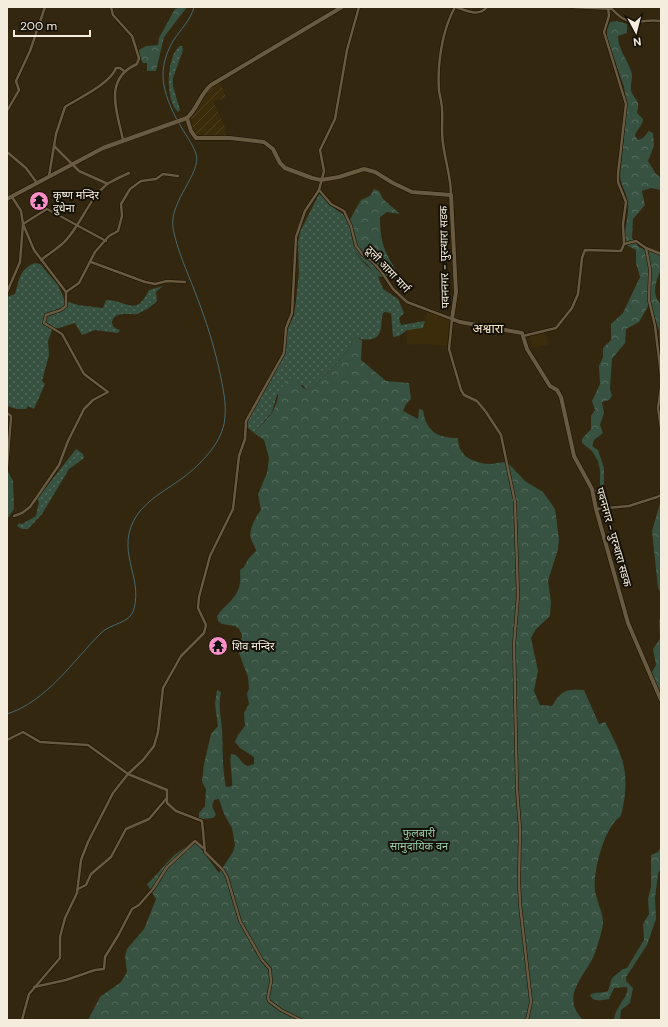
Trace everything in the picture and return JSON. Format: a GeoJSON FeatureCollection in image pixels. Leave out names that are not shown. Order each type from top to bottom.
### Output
{"type":"FeatureCollection","features":[{"type":"Feature","properties":{"kind":"street"},"geometry":{"type":"LineString","coordinates":[[7,111],[19,90],[16,81],[32,45],[45,7]]}},
{"type":"Feature","properties":{"kind":"street"},"geometry":{"type":"LineString","coordinates":[[111,7],[113,15],[132,36],[139,58],[137,64],[124,71],[118,80],[115,93],[123,140]]}},
{"type":"Feature","properties":{"kind":"street"},"geometry":{"type":"LineString","coordinates":[[14,516],[22,513],[30,507],[59,466],[68,441],[84,409],[93,400],[108,392],[84,374],[62,334],[44,323],[46,315],[62,310],[66,306],[66,292],[34,250],[23,224],[21,212],[9,198],[86,155],[123,140],[186,119],[194,109],[203,92],[211,85],[342,7]]}},
{"type":"Feature","properties":{"kind":"street"},"geometry":{"type":"LineString","coordinates":[[22,1020],[29,994],[60,958],[60,937],[65,918],[78,889],[81,860],[88,842],[113,793],[154,746],[159,728],[163,688],[181,656],[198,639],[206,628],[205,620],[198,608],[199,597],[210,556],[233,509],[236,476],[239,468],[239,456],[245,439],[248,415],[284,353],[286,328],[292,314],[296,237],[305,211],[319,190],[324,171],[320,150],[335,119],[341,92],[347,50],[359,7]]}},
{"type":"Feature","properties":{"kind":"street"},"geometry":{"type":"LineString","coordinates":[[451,195],[450,176],[443,142],[442,110],[439,90],[440,67],[444,40],[448,21],[456,7],[477,13],[483,11],[487,7]]}},
{"type":"Feature","properties":{"kind":"street"},"geometry":{"type":"LineString","coordinates":[[572,7],[612,9],[621,19],[627,21],[641,23],[661,21]]}},
{"type":"Feature","properties":{"kind":"street"},"geometry":{"type":"LineString","coordinates":[[523,336],[556,328],[572,308],[578,294],[582,258],[585,250],[621,251],[624,244],[623,224],[626,202],[618,182],[622,130],[626,104],[604,32],[609,16],[608,8]]}},
{"type":"Feature","properties":{"kind":"street"},"geometry":{"type":"LineString","coordinates":[[49,176],[54,146],[65,107],[95,90],[114,74],[116,68],[120,68],[124,71]]}},
{"type":"Feature","properties":{"kind":"street","name":"पवननगर - पुरन्धारा सडक"},"geometry":{"type":"LineString","coordinates":[[186,119],[196,138],[230,138],[264,142],[273,149],[280,163],[285,168],[302,176],[321,180],[339,177],[364,169],[375,172],[412,192],[451,195],[456,292],[452,319],[460,322],[522,333],[527,349],[550,386],[557,390],[561,397],[574,456],[592,489],[596,509],[628,624],[661,700]]}},
{"type":"Feature","properties":{"kind":"street"},"geometry":{"type":"LineString","coordinates":[[54,146],[71,164],[85,175],[108,184]]}},
{"type":"Feature","properties":{"kind":"street"},"geometry":{"type":"LineString","coordinates":[[7,152],[26,168],[37,183]]}},
{"type":"Feature","properties":{"kind":"street"},"geometry":{"type":"LineString","coordinates":[[41,260],[67,240],[94,199],[108,184],[129,173]]}},
{"type":"Feature","properties":{"kind":"street"},"geometry":{"type":"LineString","coordinates":[[66,292],[79,283],[95,252],[120,227],[122,216],[121,204],[134,186],[141,181],[156,179],[163,174],[178,176]]}},
{"type":"Feature","properties":{"kind":"street","name":"ठूली आमा मार्ग"},"geometry":{"type":"LineString","coordinates":[[319,190],[331,204],[344,211],[351,226],[356,246],[363,256],[370,260],[381,271],[393,289],[407,302],[452,319]]}},
{"type":"Feature","properties":{"kind":"street"},"geometry":{"type":"LineString","coordinates":[[23,224],[47,209],[106,241]]}},
{"type":"Feature","properties":{"kind":"street"},"geometry":{"type":"LineString","coordinates":[[7,292],[20,262],[23,224]]}},
{"type":"Feature","properties":{"kind":"street"},"geometry":{"type":"LineString","coordinates":[[624,244],[636,241],[646,248],[661,254]]}},
{"type":"Feature","properties":{"kind":"street"},"geometry":{"type":"LineString","coordinates":[[646,248],[650,269],[649,300],[655,326],[661,375]]}},
{"type":"Feature","properties":{"kind":"street"},"geometry":{"type":"LineString","coordinates":[[91,262],[145,282],[155,284],[167,281],[185,282]]}},
{"type":"Feature","properties":{"kind":"street"},"geometry":{"type":"LineString","coordinates":[[452,319],[449,349],[459,385],[464,395],[477,402],[499,430],[504,444],[515,502],[518,596],[514,644],[517,789],[520,829],[519,882],[531,1002],[527,1020]]}},
{"type":"Feature","properties":{"kind":"street"},"geometry":{"type":"LineString","coordinates":[[661,387],[658,408],[661,428]]}},
{"type":"Feature","properties":{"kind":"street"},"geometry":{"type":"LineString","coordinates":[[7,413],[11,416],[7,467]]}},
{"type":"Feature","properties":{"kind":"street"},"geometry":{"type":"LineString","coordinates":[[596,509],[629,506],[657,498],[661,495]]}},
{"type":"Feature","properties":{"kind":"street"},"geometry":{"type":"LineString","coordinates":[[7,740],[23,732],[40,742],[88,745],[128,774],[167,790],[167,803],[176,810],[202,821],[203,848]]}},
{"type":"Feature","properties":{"kind":"street"},"geometry":{"type":"LineString","coordinates":[[78,889],[86,885],[91,874],[111,857],[126,829],[149,819],[166,799]]}},
{"type":"Feature","properties":{"kind":"street"},"geometry":{"type":"LineString","coordinates":[[34,987],[66,980],[95,970],[104,970],[105,956],[132,909],[139,904],[153,889],[167,867],[195,841],[203,848],[227,877],[240,922],[262,960],[270,969],[271,982],[268,997],[269,1001],[281,1010],[301,1020]]}},
{"type":"Feature","properties":{"kind":"shaded area"},"geometry":{"type":"Polygon","coordinates":[[[220,82],[226,97],[213,102],[225,127],[226,136],[197,137],[193,131],[191,119],[200,104],[204,93],[220,82]]]}},
{"type":"Feature","properties":{"kind":"shaded area"},"geometry":{"type":"Polygon","coordinates":[[[427,312],[450,319],[447,346],[423,344],[407,345],[407,330],[423,328],[427,312]]]}},
{"type":"Feature","properties":{"kind":"shaded area"},"geometry":{"type":"Polygon","coordinates":[[[546,333],[548,345],[532,348],[530,335],[546,333]]]}},
{"type":"Feature","properties":{"kind":"green space"},"geometry":{"type":"Polygon","coordinates":[[[187,7],[164,37],[156,71],[147,71],[147,63],[143,63],[139,50],[146,46],[158,45],[159,38],[175,9],[187,7]]]}},
{"type":"Feature","properties":{"kind":"green space"},"geometry":{"type":"Polygon","coordinates":[[[617,21],[627,24],[627,33],[618,36],[618,41],[632,73],[631,90],[638,102],[637,113],[643,119],[642,124],[635,136],[638,140],[643,138],[649,131],[653,133],[654,146],[648,161],[656,174],[661,178],[661,190],[651,188],[642,191],[645,205],[633,219],[632,238],[639,247],[661,256],[661,267],[656,282],[655,291],[661,304],[661,355],[659,331],[650,303],[639,322],[626,329],[625,343],[612,359],[610,389],[612,396],[609,400],[602,402],[604,413],[600,425],[603,433],[594,440],[592,446],[598,450],[604,468],[604,494],[603,496],[599,497],[595,495],[594,491],[600,488],[600,470],[598,461],[592,451],[582,443],[582,439],[591,429],[591,416],[595,410],[592,401],[600,384],[599,366],[603,357],[603,348],[611,340],[611,324],[623,313],[640,277],[636,263],[636,250],[628,246],[624,241],[628,203],[620,176],[627,104],[624,87],[607,38],[607,30],[610,22],[617,21]]]}},
{"type":"Feature","properties":{"kind":"green space"},"geometry":{"type":"Polygon","coordinates":[[[182,46],[183,50],[173,78],[173,86],[180,110],[178,112],[171,98],[169,79],[172,59],[175,51],[182,46]]]}},
{"type":"Feature","properties":{"kind":"green space"},"geometry":{"type":"Polygon","coordinates":[[[374,189],[379,191],[383,199],[400,214],[387,212],[380,217],[382,240],[386,253],[398,273],[397,280],[386,276],[379,277],[355,252],[349,221],[361,200],[370,196],[374,189]]]}},
{"type":"Feature","properties":{"kind":"green space"},"geometry":{"type":"Polygon","coordinates":[[[319,194],[349,221],[355,252],[366,265],[377,274],[383,289],[398,299],[404,313],[399,318],[401,325],[425,321],[423,328],[407,330],[399,336],[393,337],[391,313],[384,312],[380,333],[377,336],[367,340],[354,337],[348,350],[339,361],[311,389],[306,390],[303,385],[277,395],[272,412],[254,433],[247,427],[247,422],[285,351],[287,330],[294,315],[296,301],[299,273],[298,243],[300,232],[319,194]]]}},
{"type":"Feature","properties":{"kind":"green space"},"geometry":{"type":"Polygon","coordinates":[[[35,263],[40,264],[58,285],[65,301],[78,305],[103,308],[106,300],[130,306],[135,305],[140,303],[149,290],[163,286],[156,292],[157,301],[150,307],[137,314],[122,314],[113,319],[113,325],[120,330],[118,333],[95,330],[82,335],[75,323],[52,330],[48,341],[49,355],[42,381],[45,384],[34,409],[28,406],[26,409],[17,409],[7,406],[7,297],[15,294],[23,272],[30,265],[35,263]]]}},
{"type":"Feature","properties":{"kind":"green space","name":"फुलबारी सामुदायिक वन"},"geometry":{"type":"Polygon","coordinates":[[[354,337],[362,340],[361,360],[386,381],[409,383],[411,399],[406,404],[403,411],[418,419],[419,409],[423,410],[430,428],[438,435],[458,438],[461,450],[468,458],[478,462],[490,464],[504,462],[508,463],[525,481],[543,492],[555,509],[559,539],[558,549],[548,581],[551,602],[550,616],[536,629],[531,638],[538,671],[534,691],[540,705],[552,706],[562,694],[569,690],[584,690],[599,724],[605,722],[617,746],[624,767],[625,777],[624,801],[621,816],[609,830],[601,850],[596,872],[595,891],[603,919],[602,930],[595,953],[574,994],[573,1002],[576,1011],[583,1020],[88,1020],[100,997],[121,982],[127,972],[125,956],[127,949],[144,929],[156,899],[147,884],[169,860],[188,846],[198,845],[219,873],[233,852],[235,845],[232,828],[224,814],[219,799],[214,800],[212,806],[216,815],[213,818],[199,818],[199,813],[205,806],[206,789],[202,782],[204,764],[211,734],[218,726],[215,704],[217,690],[221,692],[220,707],[223,766],[226,787],[232,786],[230,762],[231,754],[234,754],[245,765],[248,766],[254,764],[254,757],[240,748],[235,742],[245,726],[244,713],[249,704],[247,694],[249,689],[248,677],[239,653],[242,635],[239,629],[235,626],[222,624],[218,621],[217,616],[238,591],[240,570],[256,551],[250,536],[255,520],[261,510],[258,494],[267,473],[269,458],[264,440],[254,433],[273,411],[280,391],[285,383],[291,378],[306,390],[311,389],[339,361],[348,350],[354,337]]]}},
{"type":"Feature","properties":{"kind":"green space"},"geometry":{"type":"Polygon","coordinates":[[[76,449],[83,454],[84,458],[69,469],[42,514],[28,529],[22,529],[17,526],[19,523],[22,524],[36,516],[39,502],[37,499],[76,449]]]}},
{"type":"Feature","properties":{"kind":"green space"},"geometry":{"type":"Polygon","coordinates":[[[7,470],[13,481],[14,509],[7,519],[7,470]]]}},
{"type":"Feature","properties":{"kind":"green space"},"geometry":{"type":"Polygon","coordinates":[[[661,500],[661,594],[658,588],[652,531],[661,500]]]}},
{"type":"Feature","properties":{"kind":"green space"},"geometry":{"type":"Polygon","coordinates":[[[661,615],[661,698],[652,672],[656,665],[653,649],[660,639],[659,621],[661,615]]]}},
{"type":"Feature","properties":{"kind":"green space"},"geometry":{"type":"Polygon","coordinates":[[[661,846],[661,868],[658,874],[655,898],[656,919],[647,945],[626,977],[626,981],[633,988],[630,1003],[621,1010],[620,1020],[614,1020],[617,1010],[626,994],[627,987],[614,988],[609,999],[596,1000],[590,995],[608,991],[612,978],[623,969],[627,968],[644,940],[643,924],[649,914],[648,899],[651,887],[651,855],[658,852],[661,846]]]}},
{"type":"Feature","properties":{"kind":"waterway"},"geometry":{"type":"LineString","coordinates":[[177,120],[165,91],[163,81],[164,62],[173,41],[188,21],[194,7]]}},
{"type":"Feature","properties":{"kind":"waterway"},"geometry":{"type":"LineString","coordinates":[[7,24],[7,36]]}},
{"type":"Feature","properties":{"kind":"waterway"},"geometry":{"type":"LineString","coordinates":[[7,714],[34,700],[58,680],[101,633],[129,618],[134,609],[136,597],[128,551],[128,540],[131,528],[137,515],[159,494],[197,466],[209,453],[222,431],[225,418],[225,406],[219,367],[213,345],[173,228],[173,218],[176,208],[197,162],[195,150],[179,123]]}},
{"type":"Feature","properties":{"kind":"place","name":"कृष्ण मन्दिर दुधेना"},"geometry":{"type":"Point","coordinates":[39,201]}},
{"type":"Feature","properties":{"kind":"place","name":"शिव मन्दिर"},"geometry":{"type":"Point","coordinates":[218,646]}},
{"type":"Feature","properties":{"kind":"district","name":"अश्वारा"},"geometry":{"type":"Point","coordinates":[488,328]}}]}
